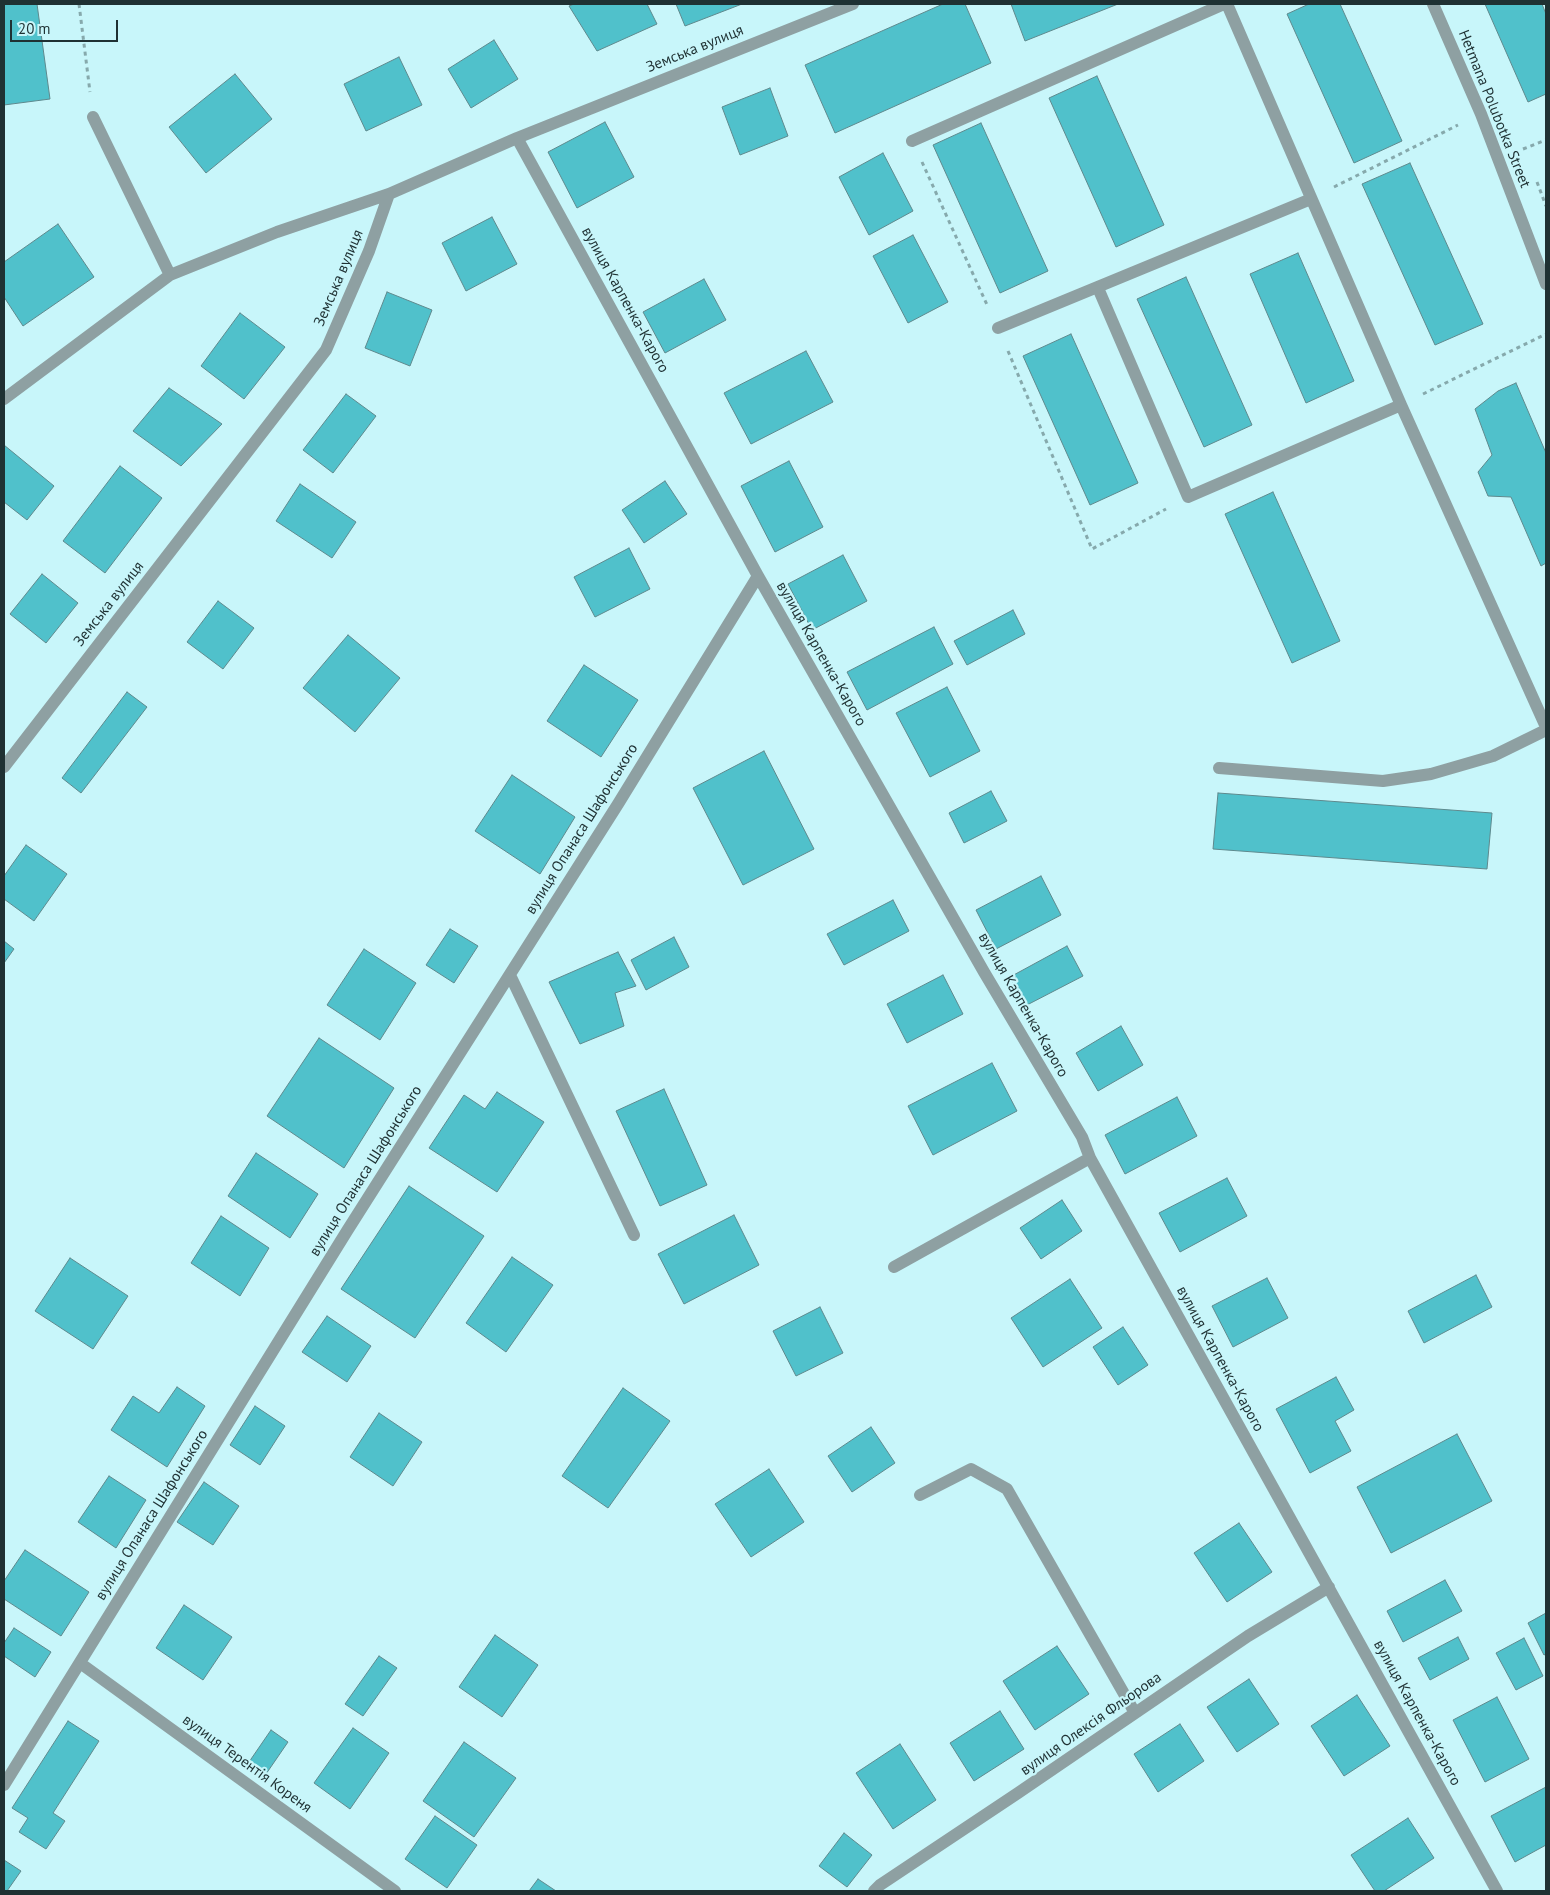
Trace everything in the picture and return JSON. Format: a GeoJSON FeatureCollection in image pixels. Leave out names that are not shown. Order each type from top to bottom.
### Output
{"type":"FeatureCollection","features":[{"type":"Feature","properties":{"kind":"street","name":"Земська вулиця"},"geometry":{"type":"LineString","coordinates":[[4,767],[326,350],[369,251],[389,194],[517,138],[853,4]]}},
{"type":"Feature","properties":{"kind":"street"},"geometry":{"type":"LineString","coordinates":[[912,141],[1226,4],[1401,405],[1546,729],[1492,756],[1431,774],[1383,781],[1219,768]]}},
{"type":"Feature","properties":{"kind":"street","name":"Hetmana Polubotka Street"},"geometry":{"type":"LineString","coordinates":[[1433,4],[1481,114],[1546,284]]}},
{"type":"Feature","properties":{"kind":"street"},"geometry":{"type":"LineString","coordinates":[[93,117],[170,275]]}},
{"type":"Feature","properties":{"kind":"street","name":"вулиця Карпенка-Карого"},"geometry":{"type":"LineString","coordinates":[[517,138],[758,576],[979,963],[1082,1136],[1090,1158],[1497,1891]]}},
{"type":"Feature","properties":{"kind":"street"},"geometry":{"type":"LineString","coordinates":[[4,399],[170,275],[277,232],[389,194]]}},
{"type":"Feature","properties":{"kind":"street"},"geometry":{"type":"LineString","coordinates":[[998,328],[1312,198]]}},
{"type":"Feature","properties":{"kind":"street"},"geometry":{"type":"LineString","coordinates":[[1098,288],[1188,497],[1401,405]]}},
{"type":"Feature","properties":{"kind":"street","name":"вулиця Опанаса Шафонського"},"geometry":{"type":"LineString","coordinates":[[4,1785],[352,1223],[618,804],[758,576]]}},
{"type":"Feature","properties":{"kind":"street"},"geometry":{"type":"LineString","coordinates":[[510,975],[634,1235]]}},
{"type":"Feature","properties":{"kind":"street"},"geometry":{"type":"LineString","coordinates":[[894,1267],[1090,1158]]}},
{"type":"Feature","properties":{"kind":"street"},"geometry":{"type":"LineString","coordinates":[[920,1495],[971,1468],[1007,1489],[1135,1713]]}},
{"type":"Feature","properties":{"kind":"street","name":"вулиця Олексія Фльорова"},"geometry":{"type":"LineString","coordinates":[[874,1891],[880,1885],[1248,1636],[1329,1587]]}},
{"type":"Feature","properties":{"kind":"street","name":"вулиця Терентія Кореня"},"geometry":{"type":"LineString","coordinates":[[80,1663],[395,1891]]}},
{"type":"Feature","properties":{"kind":"path"},"geometry":{"type":"LineString","coordinates":[[78,4],[93,117]]}},
{"type":"Feature","properties":{"kind":"path"},"geometry":{"type":"LineString","coordinates":[[1312,198],[1481,114]]}},
{"type":"Feature","properties":{"kind":"path"},"geometry":{"type":"LineString","coordinates":[[1523,149],[1546,140]]}},
{"type":"Feature","properties":{"kind":"path"},"geometry":{"type":"LineString","coordinates":[[1401,405],[1546,334]]}},
{"type":"Feature","properties":{"kind":"path"},"geometry":{"type":"LineString","coordinates":[[1092,549],[1188,497]]}},
{"type":"Feature","properties":{"kind":"building"},"geometry":{"type":"Polygon","coordinates":[[[4,4],[37,4],[50,99],[4,105],[4,4]]]}},
{"type":"Feature","properties":{"kind":"building"},"geometry":{"type":"Polygon","coordinates":[[[574,4],[647,4],[657,24],[597,51],[569,6],[574,4]]]}},
{"type":"Feature","properties":{"kind":"building"},"geometry":{"type":"Polygon","coordinates":[[[676,4],[742,4],[685,26],[676,4]]]}},
{"type":"Feature","properties":{"kind":"building"},"geometry":{"type":"Polygon","coordinates":[[[943,4],[965,4],[991,63],[835,133],[805,65],[943,4]]]}},
{"type":"Feature","properties":{"kind":"building"},"geometry":{"type":"Polygon","coordinates":[[[1011,4],[1118,4],[1025,41],[1011,4]]]}},
{"type":"Feature","properties":{"kind":"building"},"geometry":{"type":"Polygon","coordinates":[[[1309,4],[1340,4],[1402,141],[1354,163],[1287,14],[1309,4]]]}},
{"type":"Feature","properties":{"kind":"building"},"geometry":{"type":"Polygon","coordinates":[[[1485,4],[1542,4],[1546,14],[1546,94],[1528,102],[1485,4]]]}},
{"type":"Feature","properties":{"kind":"building"},"geometry":{"type":"Polygon","coordinates":[[[494,40],[518,79],[471,108],[448,69],[494,40]]]}},
{"type":"Feature","properties":{"kind":"building"},"geometry":{"type":"Polygon","coordinates":[[[399,57],[422,105],[366,131],[344,84],[399,57]]]}},
{"type":"Feature","properties":{"kind":"building"},"geometry":{"type":"Polygon","coordinates":[[[235,74],[272,119],[206,173],[169,127],[235,74]]]}},
{"type":"Feature","properties":{"kind":"building"},"geometry":{"type":"Polygon","coordinates":[[[1097,76],[1164,225],[1116,247],[1049,98],[1097,76]]]}},
{"type":"Feature","properties":{"kind":"building"},"geometry":{"type":"Polygon","coordinates":[[[770,88],[788,136],[740,155],[722,107],[770,88]]]}},
{"type":"Feature","properties":{"kind":"building"},"geometry":{"type":"Polygon","coordinates":[[[605,122],[634,177],[577,208],[548,152],[605,122]]]}},
{"type":"Feature","properties":{"kind":"building"},"geometry":{"type":"Polygon","coordinates":[[[981,123],[1048,271],[1000,293],[933,145],[981,123]]]}},
{"type":"Feature","properties":{"kind":"building"},"geometry":{"type":"Polygon","coordinates":[[[883,153],[913,211],[869,235],[839,177],[883,153]]]}},
{"type":"Feature","properties":{"kind":"building"},"geometry":{"type":"Polygon","coordinates":[[[1410,163],[1483,324],[1435,345],[1362,184],[1410,163]]]}},
{"type":"Feature","properties":{"kind":"building"},"geometry":{"type":"Polygon","coordinates":[[[492,217],[517,264],[466,291],[442,243],[492,217]]]}},
{"type":"Feature","properties":{"kind":"building"},"geometry":{"type":"Polygon","coordinates":[[[58,224],[94,277],[23,326],[4,297],[4,262],[58,224]]]}},
{"type":"Feature","properties":{"kind":"building"},"geometry":{"type":"Polygon","coordinates":[[[913,235],[948,302],[908,323],[873,256],[913,235]]]}},
{"type":"Feature","properties":{"kind":"building"},"geometry":{"type":"Polygon","coordinates":[[[1298,253],[1354,381],[1306,403],[1250,274],[1298,253]]]}},
{"type":"Feature","properties":{"kind":"building"},"geometry":{"type":"Polygon","coordinates":[[[1186,277],[1252,425],[1204,447],[1137,299],[1186,277]]]}},
{"type":"Feature","properties":{"kind":"building"},"geometry":{"type":"Polygon","coordinates":[[[704,279],[726,320],[665,353],[643,312],[704,279]]]}},
{"type":"Feature","properties":{"kind":"building"},"geometry":{"type":"Polygon","coordinates":[[[387,292],[432,310],[410,366],[365,348],[387,292]]]}},
{"type":"Feature","properties":{"kind":"building"},"geometry":{"type":"Polygon","coordinates":[[[240,313],[285,347],[244,399],[201,366],[240,313]]]}},
{"type":"Feature","properties":{"kind":"building"},"geometry":{"type":"Polygon","coordinates":[[[1071,334],[1138,483],[1090,505],[1023,356],[1071,334]]]}},
{"type":"Feature","properties":{"kind":"building"},"geometry":{"type":"Polygon","coordinates":[[[806,351],[833,402],[751,444],[724,393],[806,351]]]}},
{"type":"Feature","properties":{"kind":"building"},"geometry":{"type":"Polygon","coordinates":[[[1516,383],[1546,453],[1546,563],[1541,566],[1511,497],[1488,496],[1478,472],[1492,455],[1475,409],[1498,391],[1516,383]]]}},
{"type":"Feature","properties":{"kind":"building"},"geometry":{"type":"Polygon","coordinates":[[[169,388],[222,424],[181,466],[133,431],[169,388]]]}},
{"type":"Feature","properties":{"kind":"building"},"geometry":{"type":"Polygon","coordinates":[[[346,394],[376,416],[333,473],[303,450],[346,394]]]}},
{"type":"Feature","properties":{"kind":"building"},"geometry":{"type":"Polygon","coordinates":[[[4,445],[54,486],[27,520],[4,502],[4,445]]]}},
{"type":"Feature","properties":{"kind":"building"},"geometry":{"type":"Polygon","coordinates":[[[789,461],[823,527],[775,552],[741,486],[789,461]]]}},
{"type":"Feature","properties":{"kind":"building"},"geometry":{"type":"Polygon","coordinates":[[[120,466],[162,498],[105,573],[63,541],[120,466]]]}},
{"type":"Feature","properties":{"kind":"building"},"geometry":{"type":"Polygon","coordinates":[[[665,481],[687,514],[644,543],[622,510],[665,481]]]}},
{"type":"Feature","properties":{"kind":"building"},"geometry":{"type":"Polygon","coordinates":[[[300,484],[356,522],[332,558],[276,521],[300,484]]]}},
{"type":"Feature","properties":{"kind":"building"},"geometry":{"type":"Polygon","coordinates":[[[1273,492],[1340,641],[1292,663],[1225,514],[1273,492]]]}},
{"type":"Feature","properties":{"kind":"building"},"geometry":{"type":"Polygon","coordinates":[[[629,548],[650,589],[595,617],[574,577],[629,548]]]}},
{"type":"Feature","properties":{"kind":"building"},"geometry":{"type":"Polygon","coordinates":[[[843,555],[867,601],[812,630],[788,584],[843,555]]]}},
{"type":"Feature","properties":{"kind":"building"},"geometry":{"type":"Polygon","coordinates":[[[42,574],[78,603],[46,643],[10,614],[42,574]]]}},
{"type":"Feature","properties":{"kind":"building"},"geometry":{"type":"Polygon","coordinates":[[[218,601],[254,628],[223,669],[187,642],[218,601]]]}},
{"type":"Feature","properties":{"kind":"building"},"geometry":{"type":"Polygon","coordinates":[[[1013,610],[1025,634],[967,665],[954,641],[1013,610]]]}},
{"type":"Feature","properties":{"kind":"building"},"geometry":{"type":"Polygon","coordinates":[[[934,627],[953,664],[867,710],[847,672],[934,627]]]}},
{"type":"Feature","properties":{"kind":"building"},"geometry":{"type":"Polygon","coordinates":[[[348,635],[400,678],[355,732],[303,688],[348,635]]]}},
{"type":"Feature","properties":{"kind":"building"},"geometry":{"type":"Polygon","coordinates":[[[584,665],[638,700],[601,757],[547,721],[584,665]]]}},
{"type":"Feature","properties":{"kind":"building"},"geometry":{"type":"Polygon","coordinates":[[[947,687],[980,751],[930,777],[896,713],[947,687]]]}},
{"type":"Feature","properties":{"kind":"building"},"geometry":{"type":"Polygon","coordinates":[[[127,692],[147,707],[81,793],[62,778],[127,692]]]}},
{"type":"Feature","properties":{"kind":"building"},"geometry":{"type":"Polygon","coordinates":[[[764,751],[814,849],[743,885],[693,788],[764,751]]]}},
{"type":"Feature","properties":{"kind":"building"},"geometry":{"type":"Polygon","coordinates":[[[512,775],[575,817],[540,874],[475,831],[512,775]]]}},
{"type":"Feature","properties":{"kind":"building"},"geometry":{"type":"Polygon","coordinates":[[[991,791],[1007,821],[964,843],[949,813],[991,791]]]}},
{"type":"Feature","properties":{"kind":"building"},"geometry":{"type":"Polygon","coordinates":[[[1218,793],[1492,813],[1487,869],[1213,849],[1218,793]]]}},
{"type":"Feature","properties":{"kind":"building"},"geometry":{"type":"Polygon","coordinates":[[[26,845],[67,874],[34,921],[4,899],[4,876],[26,845]]]}},
{"type":"Feature","properties":{"kind":"building"},"geometry":{"type":"Polygon","coordinates":[[[1041,876],[1061,915],[996,949],[976,910],[1041,876]]]}},
{"type":"Feature","properties":{"kind":"building"},"geometry":{"type":"Polygon","coordinates":[[[893,900],[909,931],[844,965],[827,934],[893,900]]]}},
{"type":"Feature","properties":{"kind":"building"},"geometry":{"type":"Polygon","coordinates":[[[450,929],[478,946],[454,983],[426,965],[450,929]]]}},
{"type":"Feature","properties":{"kind":"building"},"geometry":{"type":"Polygon","coordinates":[[[674,937],[689,967],[646,990],[631,960],[674,937]]]}},
{"type":"Feature","properties":{"kind":"building"},"geometry":{"type":"Polygon","coordinates":[[[4,941],[14,949],[4,963],[4,941]]]}},
{"type":"Feature","properties":{"kind":"building"},"geometry":{"type":"Polygon","coordinates":[[[1067,946],[1083,976],[1025,1006],[1010,977],[1067,946]]]}},
{"type":"Feature","properties":{"kind":"building"},"geometry":{"type":"Polygon","coordinates":[[[364,949],[416,983],[380,1040],[327,1005],[364,949]]]}},
{"type":"Feature","properties":{"kind":"building"},"geometry":{"type":"Polygon","coordinates":[[[618,952],[636,986],[615,993],[624,1026],[580,1044],[549,982],[618,952]]]}},
{"type":"Feature","properties":{"kind":"building"},"geometry":{"type":"Polygon","coordinates":[[[943,975],[963,1014],[907,1043],[887,1004],[943,975]]]}},
{"type":"Feature","properties":{"kind":"building"},"geometry":{"type":"Polygon","coordinates":[[[1121,1026],[1143,1065],[1098,1091],[1076,1053],[1121,1026]]]}},
{"type":"Feature","properties":{"kind":"building"},"geometry":{"type":"Polygon","coordinates":[[[319,1038],[394,1088],[344,1168],[267,1116],[319,1038]]]}},
{"type":"Feature","properties":{"kind":"building"},"geometry":{"type":"Polygon","coordinates":[[[992,1063],[1017,1111],[933,1155],[908,1106],[992,1063]]]}},
{"type":"Feature","properties":{"kind":"building"},"geometry":{"type":"Polygon","coordinates":[[[664,1089],[707,1185],[660,1206],[616,1111],[664,1089]]]}},
{"type":"Feature","properties":{"kind":"building"},"geometry":{"type":"Polygon","coordinates":[[[497,1092],[544,1122],[497,1192],[429,1148],[464,1095],[485,1109],[497,1092]]]}},
{"type":"Feature","properties":{"kind":"building"},"geometry":{"type":"Polygon","coordinates":[[[1177,1097],[1197,1136],[1125,1174],[1105,1135],[1177,1097]]]}},
{"type":"Feature","properties":{"kind":"building"},"geometry":{"type":"Polygon","coordinates":[[[256,1153],[318,1194],[290,1238],[228,1196],[256,1153]]]}},
{"type":"Feature","properties":{"kind":"building"},"geometry":{"type":"Polygon","coordinates":[[[1227,1178],[1247,1216],[1180,1252],[1159,1213],[1227,1178]]]}},
{"type":"Feature","properties":{"kind":"building"},"geometry":{"type":"Polygon","coordinates":[[[409,1186],[484,1236],[415,1338],[341,1289],[409,1186]]]}},
{"type":"Feature","properties":{"kind":"building"},"geometry":{"type":"Polygon","coordinates":[[[1062,1200],[1082,1231],[1041,1259],[1020,1228],[1062,1200]]]}},
{"type":"Feature","properties":{"kind":"building"},"geometry":{"type":"Polygon","coordinates":[[[734,1215],[759,1265],[684,1304],[658,1254],[734,1215]]]}},
{"type":"Feature","properties":{"kind":"building"},"geometry":{"type":"Polygon","coordinates":[[[221,1216],[269,1248],[240,1296],[191,1263],[221,1216]]]}},
{"type":"Feature","properties":{"kind":"building"},"geometry":{"type":"Polygon","coordinates":[[[512,1257],[553,1285],[506,1352],[466,1323],[512,1257]]]}},
{"type":"Feature","properties":{"kind":"building"},"geometry":{"type":"Polygon","coordinates":[[[70,1258],[128,1296],[93,1349],[35,1311],[70,1258]]]}},
{"type":"Feature","properties":{"kind":"building"},"geometry":{"type":"Polygon","coordinates":[[[1476,1275],[1492,1307],[1424,1343],[1408,1311],[1476,1275]]]}},
{"type":"Feature","properties":{"kind":"building"},"geometry":{"type":"Polygon","coordinates":[[[1267,1278],[1288,1318],[1233,1347],[1212,1306],[1267,1278]]]}},
{"type":"Feature","properties":{"kind":"building"},"geometry":{"type":"Polygon","coordinates":[[[1070,1279],[1102,1328],[1043,1367],[1011,1318],[1070,1279]]]}},
{"type":"Feature","properties":{"kind":"building"},"geometry":{"type":"Polygon","coordinates":[[[820,1307],[843,1353],[796,1376],[773,1331],[820,1307]]]}},
{"type":"Feature","properties":{"kind":"building"},"geometry":{"type":"Polygon","coordinates":[[[327,1316],[371,1346],[347,1382],[302,1352],[327,1316]]]}},
{"type":"Feature","properties":{"kind":"building"},"geometry":{"type":"Polygon","coordinates":[[[1123,1327],[1148,1365],[1118,1385],[1093,1347],[1123,1327]]]}},
{"type":"Feature","properties":{"kind":"building"},"geometry":{"type":"Polygon","coordinates":[[[1336,1377],[1354,1410],[1335,1421],[1351,1451],[1310,1473],[1276,1409],[1336,1377]]]}},
{"type":"Feature","properties":{"kind":"building"},"geometry":{"type":"Polygon","coordinates":[[[177,1387],[205,1406],[167,1467],[111,1430],[133,1396],[159,1413],[177,1387]]]}},
{"type":"Feature","properties":{"kind":"building"},"geometry":{"type":"Polygon","coordinates":[[[623,1388],[670,1421],[608,1508],[562,1476],[623,1388]]]}},
{"type":"Feature","properties":{"kind":"building"},"geometry":{"type":"Polygon","coordinates":[[[255,1406],[285,1426],[260,1465],[230,1445],[255,1406]]]}},
{"type":"Feature","properties":{"kind":"building"},"geometry":{"type":"Polygon","coordinates":[[[379,1413],[422,1442],[393,1486],[350,1457],[379,1413]]]}},
{"type":"Feature","properties":{"kind":"building"},"geometry":{"type":"Polygon","coordinates":[[[871,1427],[895,1463],[852,1492],[828,1456],[871,1427]]]}},
{"type":"Feature","properties":{"kind":"building"},"geometry":{"type":"Polygon","coordinates":[[[1457,1434],[1492,1501],[1391,1553],[1357,1487],[1457,1434]]]}},
{"type":"Feature","properties":{"kind":"building"},"geometry":{"type":"Polygon","coordinates":[[[769,1469],[804,1522],[751,1557],[715,1504],[769,1469]]]}},
{"type":"Feature","properties":{"kind":"building"},"geometry":{"type":"Polygon","coordinates":[[[109,1476],[146,1500],[116,1548],[78,1522],[109,1476]]]}},
{"type":"Feature","properties":{"kind":"building"},"geometry":{"type":"Polygon","coordinates":[[[204,1482],[239,1506],[213,1545],[177,1522],[204,1482]]]}},
{"type":"Feature","properties":{"kind":"building"},"geometry":{"type":"Polygon","coordinates":[[[1239,1523],[1272,1572],[1227,1602],[1194,1553],[1239,1523]]]}},
{"type":"Feature","properties":{"kind":"building"},"geometry":{"type":"Polygon","coordinates":[[[25,1550],[89,1592],[61,1636],[4,1599],[4,1581],[25,1550]]]}},
{"type":"Feature","properties":{"kind":"building"},"geometry":{"type":"Polygon","coordinates":[[[1445,1580],[1462,1611],[1403,1642],[1387,1611],[1445,1580]]]}},
{"type":"Feature","properties":{"kind":"building"},"geometry":{"type":"Polygon","coordinates":[[[184,1605],[232,1637],[203,1680],[156,1648],[184,1605]]]}},
{"type":"Feature","properties":{"kind":"building"},"geometry":{"type":"Polygon","coordinates":[[[1546,1613],[1546,1654],[1544,1655],[1528,1623],[1546,1613]]]}},
{"type":"Feature","properties":{"kind":"building"},"geometry":{"type":"Polygon","coordinates":[[[14,1628],[51,1652],[35,1677],[4,1656],[4,1643],[14,1628]]]}},
{"type":"Feature","properties":{"kind":"building"},"geometry":{"type":"Polygon","coordinates":[[[495,1635],[538,1665],[502,1717],[459,1687],[495,1635]]]}},
{"type":"Feature","properties":{"kind":"building"},"geometry":{"type":"Polygon","coordinates":[[[1458,1637],[1469,1659],[1430,1680],[1418,1658],[1458,1637]]]}},
{"type":"Feature","properties":{"kind":"building"},"geometry":{"type":"Polygon","coordinates":[[[1524,1638],[1543,1676],[1516,1690],[1496,1653],[1524,1638]]]}},
{"type":"Feature","properties":{"kind":"building"},"geometry":{"type":"Polygon","coordinates":[[[1057,1646],[1089,1694],[1035,1730],[1003,1681],[1057,1646]]]}},
{"type":"Feature","properties":{"kind":"building"},"geometry":{"type":"Polygon","coordinates":[[[379,1656],[397,1668],[363,1716],[345,1704],[379,1656]]]}},
{"type":"Feature","properties":{"kind":"building"},"geometry":{"type":"Polygon","coordinates":[[[1249,1679],[1279,1724],[1237,1752],[1207,1707],[1249,1679]]]}},
{"type":"Feature","properties":{"kind":"building"},"geometry":{"type":"Polygon","coordinates":[[[1357,1695],[1390,1746],[1344,1776],[1311,1726],[1357,1695]]]}},
{"type":"Feature","properties":{"kind":"building"},"geometry":{"type":"Polygon","coordinates":[[[1497,1697],[1529,1759],[1485,1782],[1453,1720],[1497,1697]]]}},
{"type":"Feature","properties":{"kind":"building"},"geometry":{"type":"Polygon","coordinates":[[[1000,1711],[1024,1749],[974,1781],[950,1743],[1000,1711]]]}},
{"type":"Feature","properties":{"kind":"building"},"geometry":{"type":"Polygon","coordinates":[[[68,1721],[99,1741],[53,1813],[65,1821],[46,1849],[19,1832],[28,1818],[12,1808],[68,1721]]]}},
{"type":"Feature","properties":{"kind":"building"},"geometry":{"type":"Polygon","coordinates":[[[1180,1724],[1204,1761],[1158,1792],[1134,1754],[1180,1724]]]}},
{"type":"Feature","properties":{"kind":"building"},"geometry":{"type":"Polygon","coordinates":[[[353,1728],[389,1753],[350,1809],[314,1783],[353,1728]]]}},
{"type":"Feature","properties":{"kind":"building"},"geometry":{"type":"Polygon","coordinates":[[[271,1730],[288,1742],[266,1774],[249,1762],[271,1730]]]}},
{"type":"Feature","properties":{"kind":"building"},"geometry":{"type":"Polygon","coordinates":[[[464,1742],[516,1778],[474,1837],[423,1801],[464,1742]]]}},
{"type":"Feature","properties":{"kind":"building"},"geometry":{"type":"Polygon","coordinates":[[[900,1744],[936,1800],[893,1829],[856,1773],[900,1744]]]}},
{"type":"Feature","properties":{"kind":"building"},"geometry":{"type":"Polygon","coordinates":[[[1546,1787],[1546,1845],[1515,1862],[1491,1816],[1546,1787]]]}},
{"type":"Feature","properties":{"kind":"building"},"geometry":{"type":"Polygon","coordinates":[[[435,1816],[477,1845],[447,1888],[405,1859],[435,1816]]]}},
{"type":"Feature","properties":{"kind":"building"},"geometry":{"type":"Polygon","coordinates":[[[1408,1818],[1434,1858],[1384,1891],[1375,1891],[1351,1855],[1408,1818]]]}},
{"type":"Feature","properties":{"kind":"building"},"geometry":{"type":"Polygon","coordinates":[[[844,1833],[872,1855],[847,1887],[819,1866],[844,1833]]]}},
{"type":"Feature","properties":{"kind":"building"},"geometry":{"type":"Polygon","coordinates":[[[4,1860],[21,1871],[7,1891],[4,1891],[4,1860]]]}},
{"type":"Feature","properties":{"kind":"building"},"geometry":{"type":"Polygon","coordinates":[[[538,1879],[556,1891],[529,1891],[538,1879]]]}}]}
